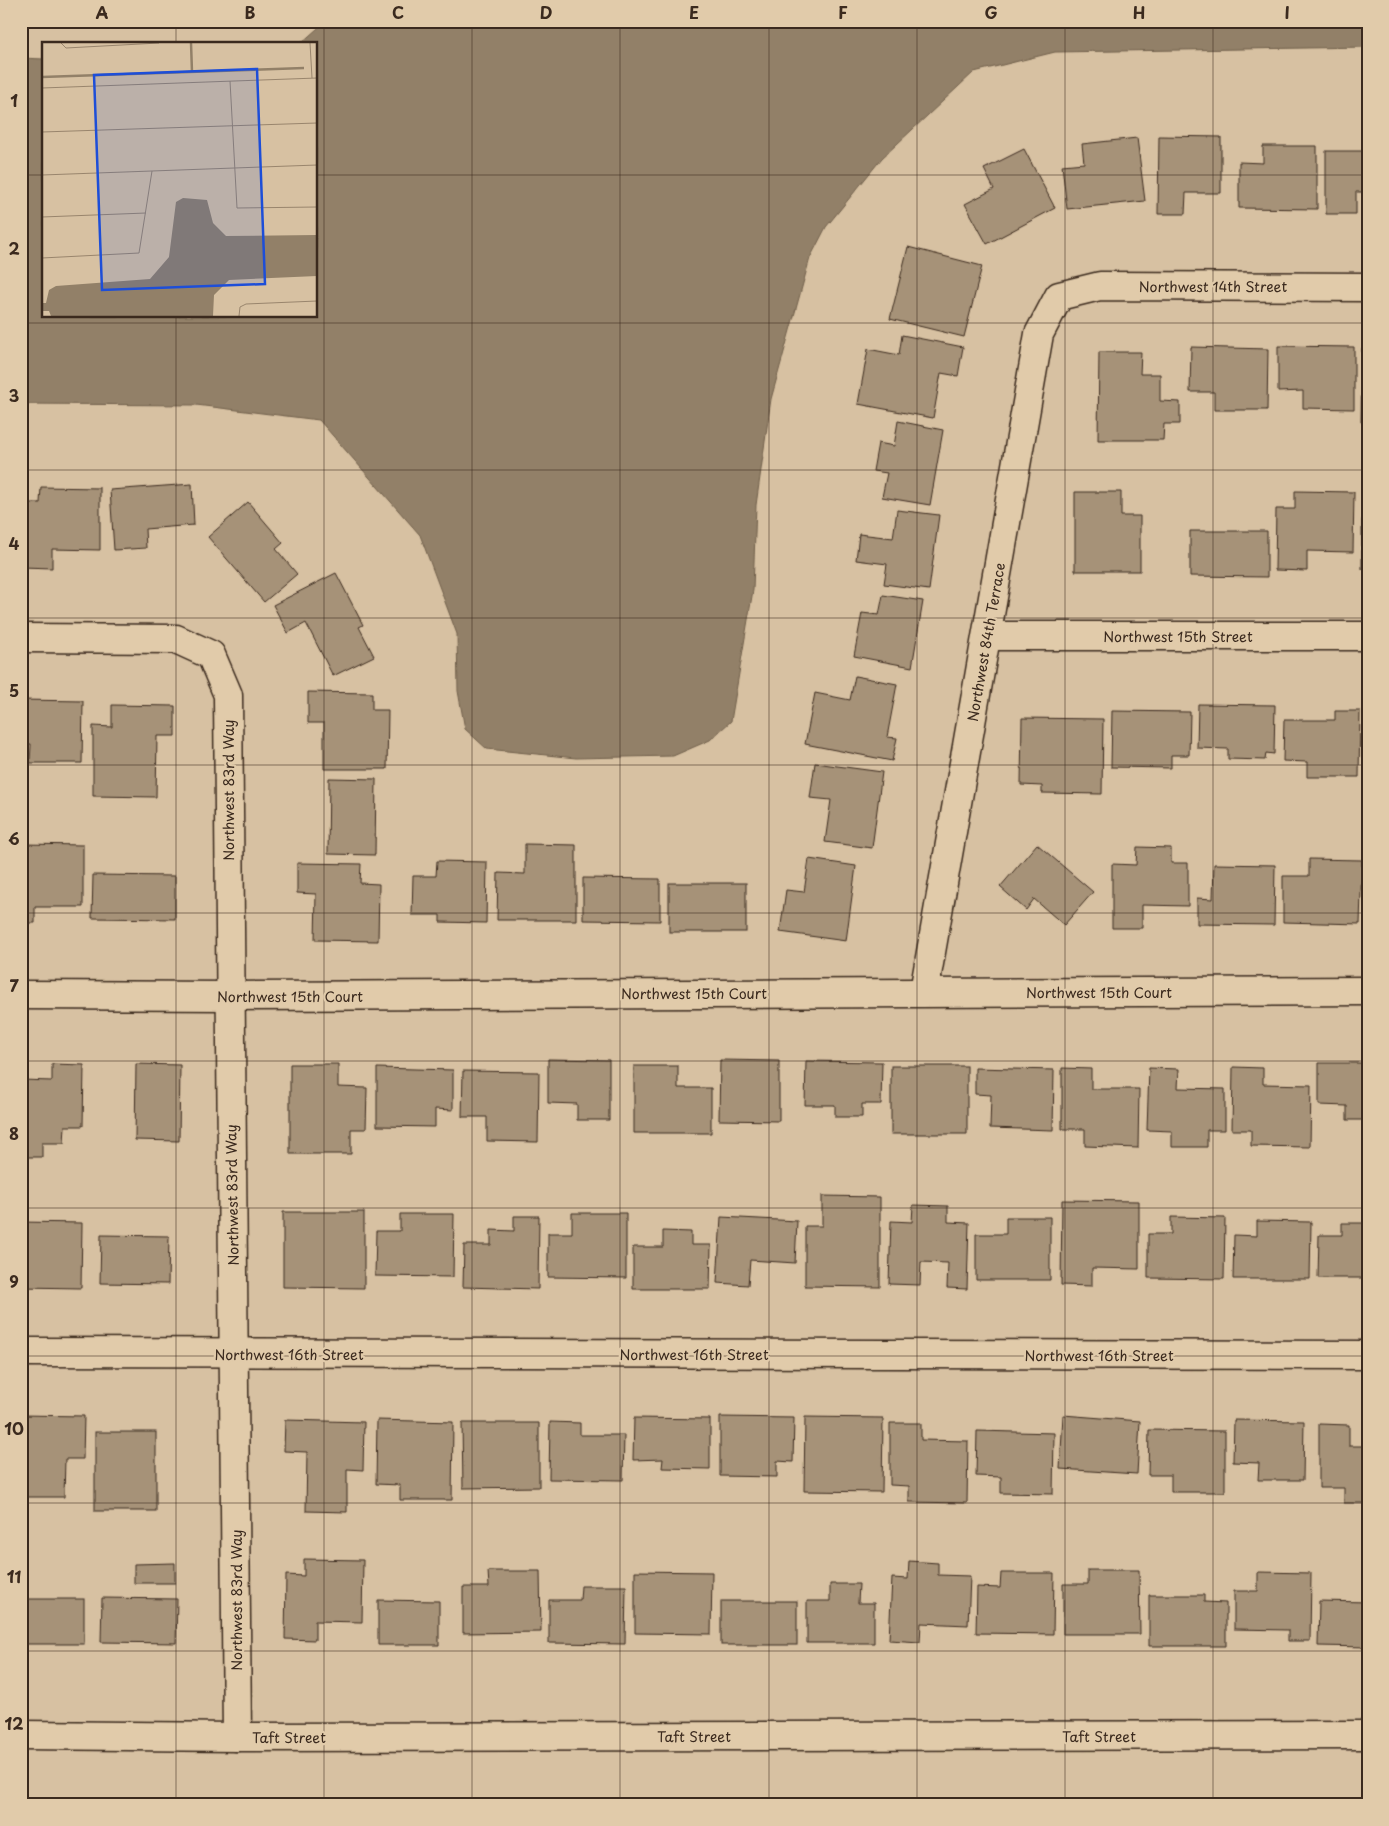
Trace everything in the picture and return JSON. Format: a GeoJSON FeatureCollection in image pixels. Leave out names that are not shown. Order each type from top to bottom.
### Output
{"type":"FeatureCollection","features":[{"type":"Feature","properties":{"kind":"street","name":"Northwest 14th Street"},"geometry":{"type":"LineString","coordinates":[[1059,296],[1100,286],[1368,287]]}},
{"type":"Feature","properties":{"kind":"street","name":"Northwest 84th Terrace"},"geometry":{"type":"LineString","coordinates":[[924,992],[1039,334],[1059,296]]}},
{"type":"Feature","properties":{"kind":"street","name":"Northwest 15th Street"},"geometry":{"type":"LineString","coordinates":[[987,636],[1368,636]]}},
{"type":"Feature","properties":{"kind":"street","name":"Northwest 83rd Way"},"geometry":{"type":"LineString","coordinates":[[21,638],[176,639],[211,655],[228,695],[237,1737]]}},
{"type":"Feature","properties":{"kind":"street","name":"Northwest 15th Court"},"geometry":{"type":"LineString","coordinates":[[21,995],[230,996],[1368,991]]}},
{"type":"Feature","properties":{"kind":"street","name":"Northwest 16th Street"},"geometry":{"type":"LineString","coordinates":[[21,1352],[234,1354],[1368,1355]]}},
{"type":"Feature","properties":{"kind":"street","name":"Taft Street"},"geometry":{"type":"LineString","coordinates":[[21,1735],[237,1737],[1368,1735]]}},
{"type":"Feature","properties":{"kind":"shaded area"},"geometry":{"type":"Polygon","coordinates":[[[326,21],[1368,21],[1368,47],[1055,52],[974,72],[882,158],[826,227],[810,258],[771,399],[756,505],[753,590],[731,721],[710,740],[673,756],[576,758],[487,749],[465,729],[458,691],[457,634],[420,535],[319,420],[196,405],[21,404],[21,58],[42,59],[42,318],[318,318],[318,42],[302,42],[326,21]]]}},
{"type":"Feature","properties":{"kind":"building"},"geometry":{"type":"Polygon","coordinates":[[[1159,136],[1221,137],[1221,193],[1186,193],[1185,214],[1158,214],[1159,136]]]}},
{"type":"Feature","properties":{"kind":"building"},"geometry":{"type":"Polygon","coordinates":[[[1137,138],[1145,201],[1067,209],[1062,165],[1084,163],[1082,144],[1137,138]]]}},
{"type":"Feature","properties":{"kind":"building"},"geometry":{"type":"Polygon","coordinates":[[[1263,146],[1317,146],[1317,209],[1239,208],[1239,162],[1263,163],[1263,146]]]}},
{"type":"Feature","properties":{"kind":"building"},"geometry":{"type":"Polygon","coordinates":[[[1024,149],[1055,208],[987,244],[965,204],[994,189],[984,169],[1024,149]]]}},
{"type":"Feature","properties":{"kind":"building"},"geometry":{"type":"Polygon","coordinates":[[[1326,151],[1368,151],[1368,192],[1356,192],[1356,214],[1326,214],[1326,151]]]}},
{"type":"Feature","properties":{"kind":"building"},"geometry":{"type":"Polygon","coordinates":[[[908,247],[982,266],[964,337],[890,319],[908,247]]]}},
{"type":"Feature","properties":{"kind":"building"},"geometry":{"type":"Polygon","coordinates":[[[902,335],[963,347],[958,376],[941,373],[933,418],[858,404],[868,349],[899,355],[902,335]]]}},
{"type":"Feature","properties":{"kind":"building"},"geometry":{"type":"Polygon","coordinates":[[[1278,346],[1354,347],[1354,409],[1303,408],[1303,391],[1278,392],[1278,346]]]}},
{"type":"Feature","properties":{"kind":"building"},"geometry":{"type":"Polygon","coordinates":[[[1191,347],[1268,349],[1267,410],[1214,410],[1214,392],[1190,392],[1191,347]]]}},
{"type":"Feature","properties":{"kind":"building"},"geometry":{"type":"Polygon","coordinates":[[[1362,348],[1368,348],[1368,423],[1361,422],[1362,348]]]}},
{"type":"Feature","properties":{"kind":"building"},"geometry":{"type":"Polygon","coordinates":[[[1099,352],[1141,352],[1140,374],[1160,374],[1160,401],[1180,402],[1180,424],[1164,424],[1163,440],[1098,440],[1099,352]]]}},
{"type":"Feature","properties":{"kind":"building"},"geometry":{"type":"Polygon","coordinates":[[[898,421],[943,430],[930,505],[882,497],[887,473],[873,471],[878,443],[894,446],[898,421]]]}},
{"type":"Feature","properties":{"kind":"building"},"geometry":{"type":"Polygon","coordinates":[[[192,484],[194,525],[145,529],[146,548],[114,550],[110,490],[192,484]]]}},
{"type":"Feature","properties":{"kind":"building"},"geometry":{"type":"Polygon","coordinates":[[[41,487],[100,488],[100,550],[52,549],[52,568],[22,567],[23,503],[40,503],[41,487]]]}},
{"type":"Feature","properties":{"kind":"building"},"geometry":{"type":"Polygon","coordinates":[[[1295,491],[1354,492],[1353,552],[1307,551],[1307,571],[1275,570],[1276,509],[1295,509],[1295,491]]]}},
{"type":"Feature","properties":{"kind":"building"},"geometry":{"type":"Polygon","coordinates":[[[1075,492],[1121,492],[1121,516],[1140,516],[1140,571],[1075,571],[1075,492]]]}},
{"type":"Feature","properties":{"kind":"building"},"geometry":{"type":"Polygon","coordinates":[[[248,502],[283,543],[276,549],[297,574],[264,602],[208,537],[248,502]]]}},
{"type":"Feature","properties":{"kind":"building"},"geometry":{"type":"Polygon","coordinates":[[[897,510],[939,515],[929,590],[884,584],[887,564],[856,560],[859,534],[893,538],[897,510]]]}},
{"type":"Feature","properties":{"kind":"building"},"geometry":{"type":"Polygon","coordinates":[[[1362,520],[1368,520],[1368,569],[1362,569],[1362,520]]]}},
{"type":"Feature","properties":{"kind":"building"},"geometry":{"type":"Polygon","coordinates":[[[1190,531],[1267,531],[1267,577],[1190,576],[1190,531]]]}},
{"type":"Feature","properties":{"kind":"building"},"geometry":{"type":"Polygon","coordinates":[[[336,573],[363,625],[359,627],[374,656],[333,676],[306,623],[288,633],[273,605],[336,573]]]}},
{"type":"Feature","properties":{"kind":"building"},"geometry":{"type":"Polygon","coordinates":[[[883,595],[923,601],[912,667],[854,656],[862,613],[879,615],[883,595]]]}},
{"type":"Feature","properties":{"kind":"building"},"geometry":{"type":"Polygon","coordinates":[[[855,676],[897,684],[887,737],[897,738],[892,761],[805,744],[815,693],[850,700],[855,676]]]}},
{"type":"Feature","properties":{"kind":"building"},"geometry":{"type":"Polygon","coordinates":[[[308,692],[372,693],[372,710],[388,710],[387,769],[324,769],[324,723],[308,723],[308,692]]]}},
{"type":"Feature","properties":{"kind":"building"},"geometry":{"type":"Polygon","coordinates":[[[21,700],[83,701],[82,763],[30,763],[31,744],[21,744],[21,700]]]}},
{"type":"Feature","properties":{"kind":"building"},"geometry":{"type":"Polygon","coordinates":[[[1198,704],[1275,705],[1274,754],[1266,753],[1265,760],[1228,759],[1228,749],[1197,748],[1198,704]]]}},
{"type":"Feature","properties":{"kind":"building"},"geometry":{"type":"Polygon","coordinates":[[[112,705],[175,706],[175,736],[157,736],[156,797],[93,796],[93,726],[112,727],[112,705]]]}},
{"type":"Feature","properties":{"kind":"building"},"geometry":{"type":"Polygon","coordinates":[[[1112,711],[1190,712],[1189,755],[1171,755],[1171,768],[1111,767],[1112,711]]]}},
{"type":"Feature","properties":{"kind":"building"},"geometry":{"type":"Polygon","coordinates":[[[1335,711],[1360,711],[1359,777],[1307,777],[1307,762],[1283,761],[1284,720],[1335,720],[1335,711]]]}},
{"type":"Feature","properties":{"kind":"building"},"geometry":{"type":"Polygon","coordinates":[[[1022,718],[1103,719],[1102,794],[1042,793],[1042,786],[1021,785],[1022,718]]]}},
{"type":"Feature","properties":{"kind":"building"},"geometry":{"type":"Polygon","coordinates":[[[815,763],[882,772],[872,848],[825,842],[831,800],[810,798],[815,763]]]}},
{"type":"Feature","properties":{"kind":"building"},"geometry":{"type":"Polygon","coordinates":[[[329,778],[376,779],[375,855],[328,854],[329,778]]]}},
{"type":"Feature","properties":{"kind":"building"},"geometry":{"type":"Polygon","coordinates":[[[23,844],[83,845],[83,907],[35,907],[35,923],[21,923],[23,844]]]}},
{"type":"Feature","properties":{"kind":"building"},"geometry":{"type":"Polygon","coordinates":[[[525,844],[576,845],[576,920],[497,920],[498,873],[525,874],[525,844]]]}},
{"type":"Feature","properties":{"kind":"building"},"geometry":{"type":"Polygon","coordinates":[[[1037,844],[1093,892],[1064,925],[1034,899],[1026,910],[1000,887],[1037,844]]]}},
{"type":"Feature","properties":{"kind":"building"},"geometry":{"type":"Polygon","coordinates":[[[1137,847],[1171,848],[1171,863],[1188,863],[1188,906],[1142,905],[1142,928],[1112,928],[1112,864],[1136,865],[1137,847]]]}},
{"type":"Feature","properties":{"kind":"building"},"geometry":{"type":"Polygon","coordinates":[[[809,859],[856,866],[846,941],[780,932],[786,890],[804,892],[809,859]]]}},
{"type":"Feature","properties":{"kind":"building"},"geometry":{"type":"Polygon","coordinates":[[[1309,859],[1362,860],[1360,924],[1283,922],[1283,876],[1309,876],[1309,859]]]}},
{"type":"Feature","properties":{"kind":"building"},"geometry":{"type":"Polygon","coordinates":[[[437,861],[487,862],[486,923],[440,922],[440,915],[412,915],[413,876],[436,876],[437,861]]]}},
{"type":"Feature","properties":{"kind":"building"},"geometry":{"type":"Polygon","coordinates":[[[297,863],[361,864],[360,883],[379,884],[378,941],[315,940],[316,894],[297,893],[297,863]]]}},
{"type":"Feature","properties":{"kind":"building"},"geometry":{"type":"Polygon","coordinates":[[[1214,864],[1275,865],[1274,925],[1197,924],[1197,898],[1213,899],[1214,864]]]}},
{"type":"Feature","properties":{"kind":"building"},"geometry":{"type":"Polygon","coordinates":[[[93,875],[175,876],[175,919],[92,918],[93,875]]]}},
{"type":"Feature","properties":{"kind":"building"},"geometry":{"type":"Polygon","coordinates":[[[583,878],[660,879],[660,921],[583,920],[583,878]]]}},
{"type":"Feature","properties":{"kind":"building"},"geometry":{"type":"Polygon","coordinates":[[[669,883],[746,883],[746,932],[669,932],[669,883]]]}},
{"type":"Feature","properties":{"kind":"building"},"geometry":{"type":"Polygon","coordinates":[[[548,1059],[609,1060],[609,1120],[577,1120],[577,1104],[548,1103],[548,1059]]]}},
{"type":"Feature","properties":{"kind":"building"},"geometry":{"type":"Polygon","coordinates":[[[720,1060],[779,1061],[779,1121],[719,1120],[720,1060]]]}},
{"type":"Feature","properties":{"kind":"building"},"geometry":{"type":"Polygon","coordinates":[[[806,1061],[882,1062],[881,1104],[862,1104],[862,1117],[835,1117],[835,1105],[805,1105],[806,1061]]]}},
{"type":"Feature","properties":{"kind":"building"},"geometry":{"type":"Polygon","coordinates":[[[1319,1063],[1368,1063],[1368,1120],[1347,1120],[1347,1106],[1319,1105],[1319,1063]]]}},
{"type":"Feature","properties":{"kind":"building"},"geometry":{"type":"Polygon","coordinates":[[[52,1064],[84,1065],[83,1126],[65,1126],[64,1143],[42,1143],[42,1157],[21,1157],[21,1080],[52,1081],[52,1064]]]}},
{"type":"Feature","properties":{"kind":"building"},"geometry":{"type":"Polygon","coordinates":[[[136,1064],[180,1065],[179,1141],[135,1140],[136,1064]]]}},
{"type":"Feature","properties":{"kind":"building"},"geometry":{"type":"Polygon","coordinates":[[[290,1064],[338,1064],[338,1087],[367,1088],[366,1129],[351,1129],[351,1154],[290,1154],[290,1064]]]}},
{"type":"Feature","properties":{"kind":"building"},"geometry":{"type":"Polygon","coordinates":[[[634,1066],[678,1066],[678,1088],[711,1088],[711,1133],[634,1133],[634,1066]]]}},
{"type":"Feature","properties":{"kind":"building"},"geometry":{"type":"Polygon","coordinates":[[[891,1066],[967,1066],[967,1134],[891,1134],[891,1066]]]}},
{"type":"Feature","properties":{"kind":"building"},"geometry":{"type":"Polygon","coordinates":[[[1233,1067],[1263,1068],[1263,1084],[1311,1085],[1310,1147],[1251,1146],[1251,1130],[1232,1130],[1233,1067]]]}},
{"type":"Feature","properties":{"kind":"building"},"geometry":{"type":"Polygon","coordinates":[[[377,1068],[453,1070],[453,1110],[435,1109],[435,1127],[377,1126],[377,1068]]]}},
{"type":"Feature","properties":{"kind":"building"},"geometry":{"type":"Polygon","coordinates":[[[975,1068],[1054,1070],[1053,1130],[990,1128],[991,1095],[975,1094],[975,1068]]]}},
{"type":"Feature","properties":{"kind":"building"},"geometry":{"type":"Polygon","coordinates":[[[1062,1068],[1091,1069],[1091,1089],[1139,1089],[1138,1148],[1085,1146],[1085,1129],[1062,1129],[1062,1068]]]}},
{"type":"Feature","properties":{"kind":"building"},"geometry":{"type":"Polygon","coordinates":[[[1149,1068],[1179,1069],[1178,1088],[1225,1089],[1225,1130],[1207,1130],[1207,1147],[1172,1147],[1172,1131],[1147,1130],[1149,1068]]]}},
{"type":"Feature","properties":{"kind":"building"},"geometry":{"type":"Polygon","coordinates":[[[463,1071],[539,1072],[538,1142],[487,1141],[487,1117],[462,1117],[463,1071]]]}},
{"type":"Feature","properties":{"kind":"building"},"geometry":{"type":"Polygon","coordinates":[[[822,1196],[880,1197],[880,1287],[805,1286],[805,1226],[822,1226],[822,1196]]]}},
{"type":"Feature","properties":{"kind":"building"},"geometry":{"type":"Polygon","coordinates":[[[1062,1200],[1139,1201],[1139,1269],[1092,1268],[1092,1286],[1061,1285],[1062,1200]]]}},
{"type":"Feature","properties":{"kind":"building"},"geometry":{"type":"Polygon","coordinates":[[[913,1205],[948,1206],[948,1222],[969,1223],[967,1289],[947,1288],[948,1263],[921,1262],[920,1285],[889,1284],[891,1221],[912,1222],[913,1205]]]}},
{"type":"Feature","properties":{"kind":"building"},"geometry":{"type":"Polygon","coordinates":[[[283,1212],[364,1212],[364,1288],[283,1287],[283,1212]]]}},
{"type":"Feature","properties":{"kind":"building"},"geometry":{"type":"Polygon","coordinates":[[[572,1213],[626,1213],[626,1278],[548,1277],[548,1233],[572,1233],[572,1213]]]}},
{"type":"Feature","properties":{"kind":"building"},"geometry":{"type":"Polygon","coordinates":[[[400,1214],[454,1214],[453,1277],[375,1276],[376,1231],[400,1231],[400,1214]]]}},
{"type":"Feature","properties":{"kind":"building"},"geometry":{"type":"Polygon","coordinates":[[[514,1216],[539,1216],[538,1289],[463,1287],[464,1245],[491,1245],[491,1230],[514,1231],[514,1216]]]}},
{"type":"Feature","properties":{"kind":"building"},"geometry":{"type":"Polygon","coordinates":[[[721,1217],[797,1221],[795,1263],[750,1260],[748,1285],[717,1283],[721,1217]]]}},
{"type":"Feature","properties":{"kind":"building"},"geometry":{"type":"Polygon","coordinates":[[[1006,1217],[1050,1217],[1050,1280],[976,1280],[976,1234],[1006,1234],[1006,1217]]]}},
{"type":"Feature","properties":{"kind":"building"},"geometry":{"type":"Polygon","coordinates":[[[1171,1217],[1225,1218],[1224,1279],[1148,1278],[1148,1234],[1171,1234],[1171,1217]]]}},
{"type":"Feature","properties":{"kind":"building"},"geometry":{"type":"Polygon","coordinates":[[[1257,1221],[1311,1222],[1310,1279],[1233,1279],[1234,1235],[1257,1236],[1257,1221]]]}},
{"type":"Feature","properties":{"kind":"building"},"geometry":{"type":"Polygon","coordinates":[[[21,1222],[82,1223],[81,1288],[21,1287],[21,1222]]]}},
{"type":"Feature","properties":{"kind":"building"},"geometry":{"type":"Polygon","coordinates":[[[1342,1223],[1368,1223],[1368,1278],[1318,1278],[1319,1235],[1342,1235],[1342,1223]]]}},
{"type":"Feature","properties":{"kind":"building"},"geometry":{"type":"Polygon","coordinates":[[[663,1231],[691,1232],[691,1245],[711,1245],[710,1289],[633,1289],[633,1247],[663,1247],[663,1231]]]}},
{"type":"Feature","properties":{"kind":"building"},"geometry":{"type":"Polygon","coordinates":[[[101,1235],[169,1236],[168,1284],[100,1283],[101,1235]]]}},
{"type":"Feature","properties":{"kind":"building"},"geometry":{"type":"Polygon","coordinates":[[[21,1415],[84,1416],[83,1459],[65,1459],[64,1497],[21,1497],[21,1415]]]}},
{"type":"Feature","properties":{"kind":"building"},"geometry":{"type":"Polygon","coordinates":[[[1063,1415],[1140,1421],[1137,1474],[1060,1469],[1063,1415]]]}},
{"type":"Feature","properties":{"kind":"building"},"geometry":{"type":"Polygon","coordinates":[[[720,1417],[794,1418],[793,1462],[777,1461],[777,1477],[720,1476],[720,1417]]]}},
{"type":"Feature","properties":{"kind":"building"},"geometry":{"type":"Polygon","coordinates":[[[805,1417],[883,1418],[882,1492],[804,1491],[805,1417]]]}},
{"type":"Feature","properties":{"kind":"building"},"geometry":{"type":"Polygon","coordinates":[[[634,1418],[710,1419],[710,1469],[662,1468],[663,1459],[633,1460],[634,1418]]]}},
{"type":"Feature","properties":{"kind":"building"},"geometry":{"type":"Polygon","coordinates":[[[285,1420],[364,1422],[363,1470],[347,1469],[347,1512],[306,1511],[307,1452],[284,1451],[285,1420]]]}},
{"type":"Feature","properties":{"kind":"building"},"geometry":{"type":"Polygon","coordinates":[[[377,1420],[453,1422],[452,1500],[400,1500],[400,1485],[376,1484],[377,1420]]]}},
{"type":"Feature","properties":{"kind":"building"},"geometry":{"type":"Polygon","coordinates":[[[1234,1420],[1304,1421],[1303,1480],[1258,1480],[1259,1463],[1233,1462],[1234,1420]]]}},
{"type":"Feature","properties":{"kind":"building"},"geometry":{"type":"Polygon","coordinates":[[[550,1422],[580,1423],[580,1435],[624,1435],[623,1480],[549,1479],[550,1422]]]}},
{"type":"Feature","properties":{"kind":"building"},"geometry":{"type":"Polygon","coordinates":[[[462,1423],[539,1423],[539,1487],[463,1488],[462,1423]]]}},
{"type":"Feature","properties":{"kind":"building"},"geometry":{"type":"Polygon","coordinates":[[[890,1423],[921,1423],[921,1440],[968,1441],[967,1503],[909,1502],[909,1486],[890,1485],[890,1423]]]}},
{"type":"Feature","properties":{"kind":"building"},"geometry":{"type":"Polygon","coordinates":[[[1319,1424],[1349,1425],[1349,1446],[1368,1446],[1368,1503],[1344,1503],[1344,1488],[1319,1488],[1319,1424]]]}},
{"type":"Feature","properties":{"kind":"building"},"geometry":{"type":"Polygon","coordinates":[[[1149,1430],[1225,1431],[1225,1492],[1171,1492],[1171,1475],[1148,1475],[1149,1430]]]}},
{"type":"Feature","properties":{"kind":"building"},"geometry":{"type":"Polygon","coordinates":[[[977,1431],[1054,1433],[1053,1494],[1001,1493],[1001,1477],[976,1476],[977,1431]]]}},
{"type":"Feature","properties":{"kind":"building"},"geometry":{"type":"Polygon","coordinates":[[[95,1432],[156,1432],[156,1511],[95,1511],[95,1432]]]}},
{"type":"Feature","properties":{"kind":"building"},"geometry":{"type":"Polygon","coordinates":[[[304,1559],[363,1560],[362,1622],[315,1621],[315,1640],[285,1639],[286,1575],[304,1576],[304,1559]]]}},
{"type":"Feature","properties":{"kind":"building"},"geometry":{"type":"Polygon","coordinates":[[[909,1561],[938,1563],[938,1575],[970,1576],[968,1625],[921,1623],[920,1642],[889,1640],[892,1578],[908,1579],[909,1561]]]}},
{"type":"Feature","properties":{"kind":"building"},"geometry":{"type":"Polygon","coordinates":[[[175,1563],[175,1583],[134,1583],[134,1564],[175,1563]]]}},
{"type":"Feature","properties":{"kind":"building"},"geometry":{"type":"Polygon","coordinates":[[[1088,1570],[1139,1570],[1140,1634],[1063,1634],[1063,1584],[1088,1584],[1088,1570]]]}},
{"type":"Feature","properties":{"kind":"building"},"geometry":{"type":"Polygon","coordinates":[[[488,1571],[540,1571],[541,1632],[463,1633],[463,1587],[489,1587],[488,1571]]]}},
{"type":"Feature","properties":{"kind":"building"},"geometry":{"type":"Polygon","coordinates":[[[635,1571],[712,1572],[711,1634],[635,1633],[635,1571]]]}},
{"type":"Feature","properties":{"kind":"building"},"geometry":{"type":"Polygon","coordinates":[[[1258,1572],[1311,1573],[1310,1641],[1288,1641],[1288,1630],[1234,1629],[1234,1591],[1258,1591],[1258,1572]]]}},
{"type":"Feature","properties":{"kind":"building"},"geometry":{"type":"Polygon","coordinates":[[[1001,1573],[1054,1573],[1053,1634],[976,1633],[977,1587],[1000,1588],[1001,1573]]]}},
{"type":"Feature","properties":{"kind":"building"},"geometry":{"type":"Polygon","coordinates":[[[830,1584],[859,1584],[858,1603],[874,1603],[874,1643],[807,1643],[807,1601],[830,1601],[830,1584]]]}},
{"type":"Feature","properties":{"kind":"building"},"geometry":{"type":"Polygon","coordinates":[[[581,1586],[626,1586],[625,1644],[549,1643],[549,1600],[580,1600],[581,1586]]]}},
{"type":"Feature","properties":{"kind":"building"},"geometry":{"type":"Polygon","coordinates":[[[1149,1595],[1204,1595],[1204,1602],[1226,1603],[1226,1646],[1149,1646],[1149,1595]]]}},
{"type":"Feature","properties":{"kind":"building"},"geometry":{"type":"Polygon","coordinates":[[[102,1598],[177,1599],[176,1643],[101,1642],[102,1598]]]}},
{"type":"Feature","properties":{"kind":"building"},"geometry":{"type":"Polygon","coordinates":[[[21,1599],[84,1599],[84,1644],[21,1644],[21,1599]]]}},
{"type":"Feature","properties":{"kind":"building"},"geometry":{"type":"Polygon","coordinates":[[[378,1600],[439,1601],[439,1645],[378,1645],[378,1600]]]}},
{"type":"Feature","properties":{"kind":"building"},"geometry":{"type":"Polygon","coordinates":[[[721,1601],[797,1601],[797,1645],[721,1645],[721,1601]]]}},
{"type":"Feature","properties":{"kind":"building"},"geometry":{"type":"Polygon","coordinates":[[[1319,1601],[1368,1602],[1368,1647],[1318,1646],[1319,1601]]]}}]}
